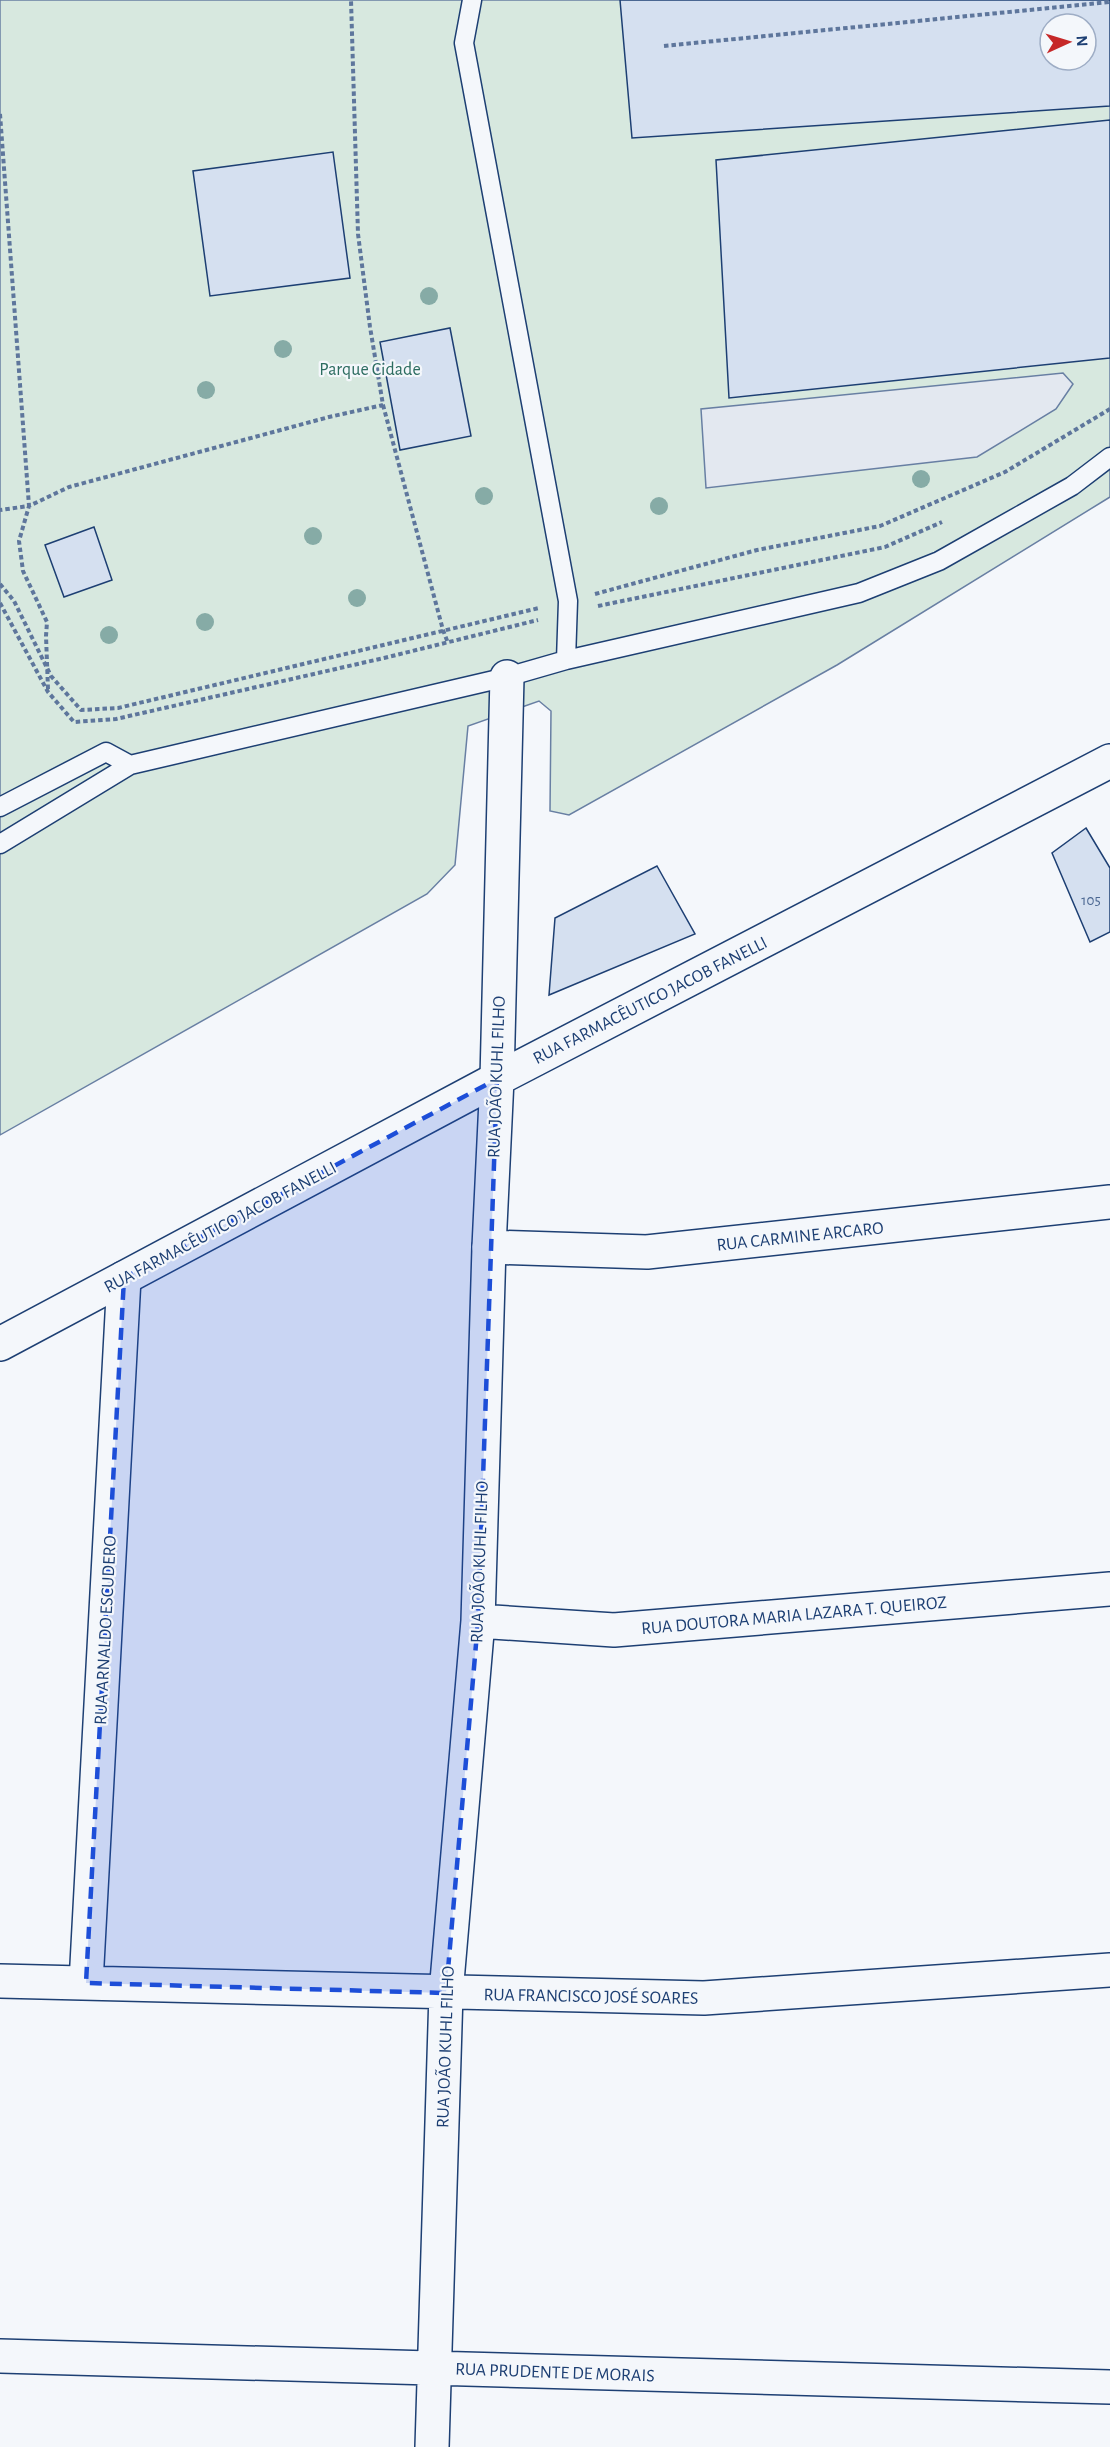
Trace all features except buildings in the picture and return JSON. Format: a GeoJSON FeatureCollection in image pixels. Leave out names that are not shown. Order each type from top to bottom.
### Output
{"type":"FeatureCollection","features":[{"type":"Feature","properties":{"kind":"street","name":"RUA JOÃO KUHL FILHO"},"geometry":{"type":"LineString","coordinates":[[432,2447],[446,1993],[478,1621],[489,1247],[497,1079],[507,677]]}},
{"type":"Feature","properties":{"kind":"street","name":"RUA FARMACÊUTICO JACOB FANELLI"},"geometry":{"type":"LineString","coordinates":[[0,1344],[497,1079],[1110,761]]}},
{"type":"Feature","properties":{"kind":"street","name":"RUA CARMINE ARCARO"},"geometry":{"type":"LineString","coordinates":[[489,1247],[647,1252],[1110,1202]]}},
{"type":"Feature","properties":{"kind":"street","name":"RUA ARNALDO ESCUDERO"},"geometry":{"type":"LineString","coordinates":[[86,1983],[124,1278]]}},
{"type":"Feature","properties":{"kind":"street","name":"RUA DOUTORA MARIA LAZARA T. QUEIROZ"},"geometry":{"type":"LineString","coordinates":[[478,1621],[614,1630],[1110,1589]]}},
{"type":"Feature","properties":{"kind":"street","name":"RUA FRANCISCO JOSÉ SOARES"},"geometry":{"type":"LineString","coordinates":[[0,1981],[704,1998],[1110,1970]]}},
{"type":"Feature","properties":{"kind":"street","name":"RUA PRUDENTE DE MORAIS"},"geometry":{"type":"LineString","coordinates":[[0,2356],[1110,2387]]}},
{"type":"Feature","properties":{"kind":"lane"},"geometry":{"type":"LineString","coordinates":[[472,0],[464,43],[568,607],[566,660]]}},
{"type":"Feature","properties":{"kind":"lane"},"geometry":{"type":"LineString","coordinates":[[0,844],[130,765],[507,677],[566,660],[859,593],[939,561],[1072,486],[1110,457]]}},
{"type":"Feature","properties":{"kind":"lane"},"geometry":{"type":"LineString","coordinates":[[0,807],[106,752],[130,765]]}},
{"type":"Feature","properties":{"kind":"path"},"geometry":{"type":"LineString","coordinates":[[351,0],[358,234],[370,327],[383,405],[448,643]]}},
{"type":"Feature","properties":{"kind":"path"},"geometry":{"type":"LineString","coordinates":[[664,46],[1110,2]]}},
{"type":"Feature","properties":{"kind":"path"},"geometry":{"type":"LineString","coordinates":[[0,114],[29,506],[19,541],[23,571],[47,622],[48,692]]}},
{"type":"Feature","properties":{"kind":"path"},"geometry":{"type":"LineString","coordinates":[[0,510],[29,506],[69,487],[329,417],[383,405]]}},
{"type":"Feature","properties":{"kind":"path"},"geometry":{"type":"LineString","coordinates":[[0,603],[48,692],[74,722],[116,719],[448,643],[757,550],[880,526],[1005,472],[1110,409]]}},
{"type":"Feature","properties":{"kind":"path"},"geometry":{"type":"LineString","coordinates":[[0,584],[14,601],[47,669],[81,710],[118,708],[443,630],[885,547],[950,519]]}},
{"type":"Feature","properties":{"kind":"highlighted area"},"geometry":{"type":"Polygon","coordinates":[[[497,1079],[478,1621],[446,1993],[86,1983],[124,1278],[497,1079]]]}},
{"type":"Feature","properties":{"kind":"green space","name":"Parque Cidade"},"geometry":{"type":"Polygon","coordinates":[[[0,0],[1110,0],[1110,497],[837,665],[569,815],[550,811],[551,711],[539,701],[468,726],[455,865],[427,894],[0,1135],[0,0]]]}},
{"type":"Feature","properties":{"kind":"shaded area"},"geometry":{"type":"Polygon","coordinates":[[[1063,373],[1073,384],[1056,409],[977,457],[706,488],[701,409],[1063,373]]]}}]}
